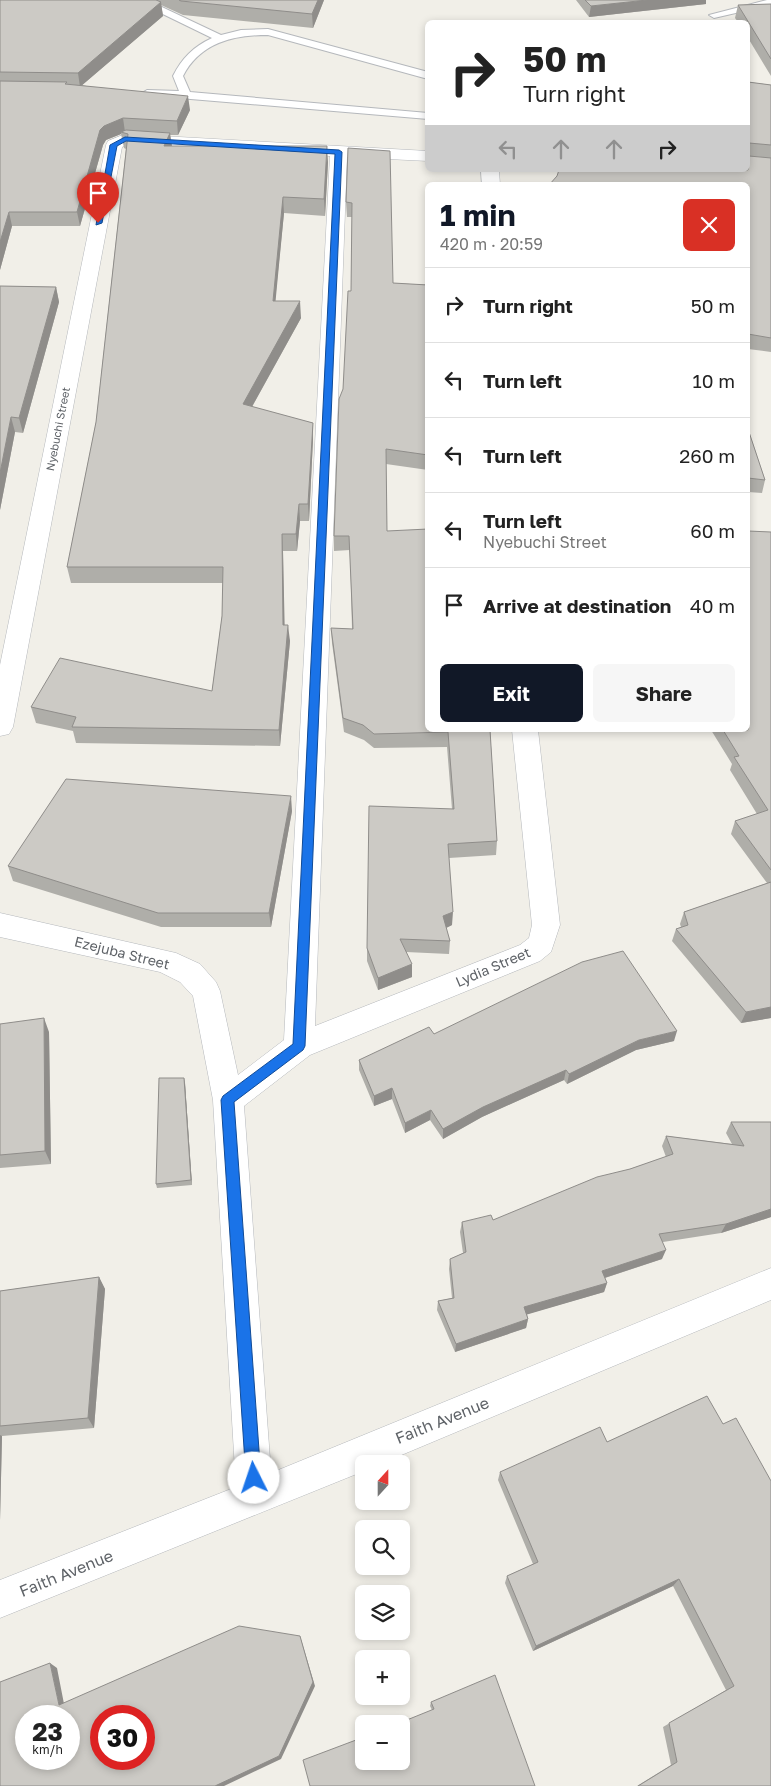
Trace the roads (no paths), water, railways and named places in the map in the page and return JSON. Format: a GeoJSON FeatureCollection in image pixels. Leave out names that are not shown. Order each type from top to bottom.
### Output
{"type":"FeatureCollection","features":[{"type":"Feature","properties":{"kind":"street","name":"Nyebuchi Street"},"geometry":{"type":"LineString","coordinates":[[0,727],[114,145],[125,139],[339,152]]}},
{"type":"Feature","properties":{"kind":"street"},"geometry":{"type":"LineString","coordinates":[[299,1046],[339,152],[425,156]]}},
{"type":"Feature","properties":{"kind":"street","name":"Lydia Street"},"geometry":{"type":"LineString","coordinates":[[228,1100],[299,1046],[530,953],[541,944],[546,925],[525,732]]}},
{"type":"Feature","properties":{"kind":"street","name":"Ezejuba Street"},"geometry":{"type":"LineString","coordinates":[[0,925],[166,961],[190,973],[206,991],[228,1100],[255,1498]]}},
{"type":"Feature","properties":{"kind":"street","name":"Faith Avenue"},"geometry":{"type":"LineString","coordinates":[[0,1599],[255,1498],[771,1284]]}},
{"type":"Feature","properties":{"kind":"lane"},"geometry":{"type":"LineString","coordinates":[[139,0],[220,38]]}},
{"type":"Feature","properties":{"kind":"lane"},"geometry":{"type":"LineString","coordinates":[[714,15],[771,2]]}},
{"type":"Feature","properties":{"kind":"lane"},"geometry":{"type":"LineString","coordinates":[[185,94],[178,76],[182,67],[199,50],[220,38],[249,31],[268,32],[406,68],[425,75]]}},
{"type":"Feature","properties":{"kind":"lane"},"geometry":{"type":"LineString","coordinates":[[136,93],[185,94],[425,116]]}}]}
